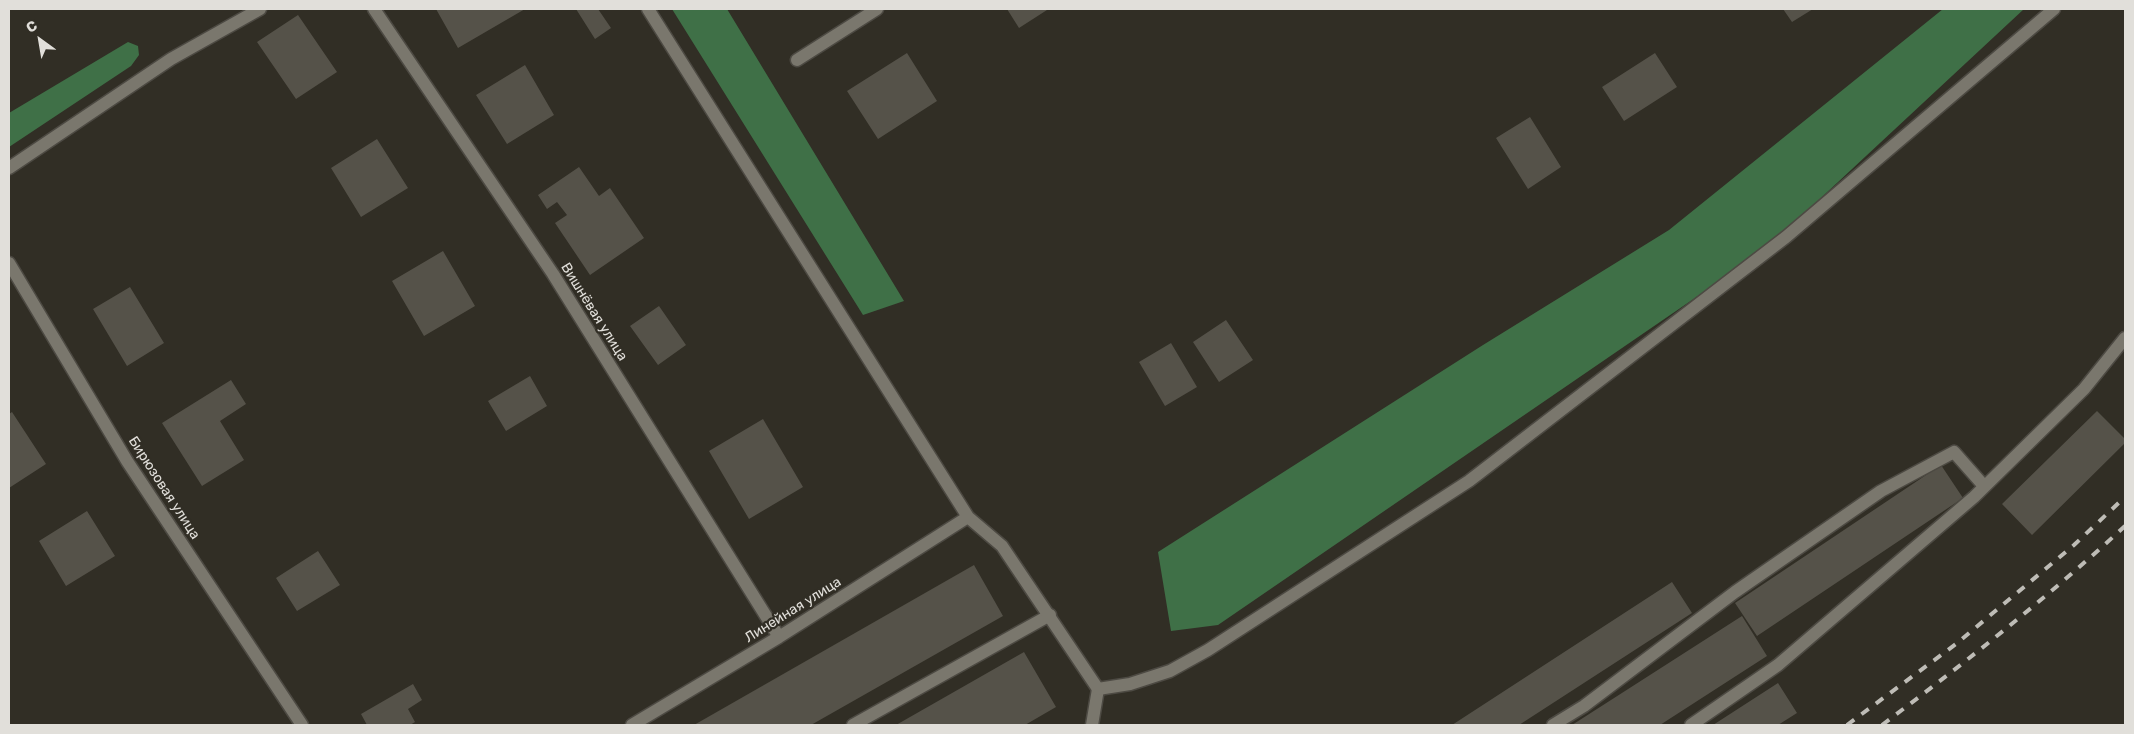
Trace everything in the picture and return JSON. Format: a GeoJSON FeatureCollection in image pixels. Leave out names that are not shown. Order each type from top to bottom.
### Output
{"type":"FeatureCollection","features":[{"type":"Feature","properties":{"kind":"street"},"geometry":{"type":"LineString","coordinates":[[9,168],[171,59],[260,9]]}},
{"type":"Feature","properties":{"kind":"street","name":"Вишнёвая улица"},"geometry":{"type":"LineString","coordinates":[[374,9],[553,274],[779,637]]}},
{"type":"Feature","properties":{"kind":"street"},"geometry":{"type":"LineString","coordinates":[[648,9],[968,516],[1002,546],[1098,689],[1092,725]]}},
{"type":"Feature","properties":{"kind":"street"},"geometry":{"type":"LineString","coordinates":[[797,60],[877,9]]}},
{"type":"Feature","properties":{"kind":"street"},"geometry":{"type":"LineString","coordinates":[[1098,689],[1130,684],[1170,671],[1185,663],[1469,481],[1786,237],[2054,9]]}},
{"type":"Feature","properties":{"kind":"street","name":"Бирюзовая улица"},"geometry":{"type":"LineString","coordinates":[[9,263],[127,461],[302,725]]}},
{"type":"Feature","properties":{"kind":"street"},"geometry":{"type":"LineString","coordinates":[[1691,725],[1778,665],[1984,486],[2084,388],[2125,338]]}},
{"type":"Feature","properties":{"kind":"street"},"geometry":{"type":"LineString","coordinates":[[1553,725],[1584,706],[1735,592],[1881,491],[1954,452],[1984,486]]}},
{"type":"Feature","properties":{"kind":"street","name":"Линейная улица"},"geometry":{"type":"LineString","coordinates":[[632,725],[779,637],[968,516]]}},
{"type":"Feature","properties":{"kind":"street"},"geometry":{"type":"LineString","coordinates":[[853,725],[1050,615]]}},
{"type":"Feature","properties":{"kind":"green space"},"geometry":{"type":"Polygon","coordinates":[[[672,9],[727,9],[904,301],[863,315],[672,9]]]}},
{"type":"Feature","properties":{"kind":"green space"},"geometry":{"type":"Polygon","coordinates":[[[1943,9],[2024,9],[1765,250],[1218,625],[1171,631],[1158,552],[1483,345],[1669,230],[1943,9]]]}},
{"type":"Feature","properties":{"kind":"green space"},"geometry":{"type":"Polygon","coordinates":[[[128,42],[138,46],[139,55],[131,66],[9,147],[9,113],[128,42]]]}},
{"type":"Feature","properties":{"kind":"building"},"geometry":{"type":"Polygon","coordinates":[[[436,9],[525,9],[458,48],[436,9]]]}},
{"type":"Feature","properties":{"kind":"building"},"geometry":{"type":"Polygon","coordinates":[[[576,9],[598,9],[611,28],[595,39],[576,9]]]}},
{"type":"Feature","properties":{"kind":"building"},"geometry":{"type":"Polygon","coordinates":[[[1007,9],[1046,9],[1047,10],[1019,28],[1007,9]]]}},
{"type":"Feature","properties":{"kind":"building"},"geometry":{"type":"Polygon","coordinates":[[[1783,9],[1813,9],[1792,22],[1783,9]]]}},
{"type":"Feature","properties":{"kind":"building"},"geometry":{"type":"Polygon","coordinates":[[[298,15],[337,72],[296,99],[257,42],[298,15]]]}},
{"type":"Feature","properties":{"kind":"building"},"geometry":{"type":"Polygon","coordinates":[[[907,53],[937,101],[878,139],[847,91],[907,53]]]}},
{"type":"Feature","properties":{"kind":"building"},"geometry":{"type":"Polygon","coordinates":[[[1655,53],[1677,87],[1624,121],[1602,87],[1655,53]]]}},
{"type":"Feature","properties":{"kind":"building"},"geometry":{"type":"Polygon","coordinates":[[[525,65],[554,115],[507,144],[476,95],[525,65]]]}},
{"type":"Feature","properties":{"kind":"building"},"geometry":{"type":"Polygon","coordinates":[[[1530,117],[1561,167],[1528,189],[1496,138],[1530,117]]]}},
{"type":"Feature","properties":{"kind":"building"},"geometry":{"type":"Polygon","coordinates":[[[377,139],[408,188],[361,217],[331,168],[377,139]]]}},
{"type":"Feature","properties":{"kind":"building"},"geometry":{"type":"Polygon","coordinates":[[[579,167],[599,196],[610,188],[644,238],[590,275],[555,223],[567,215],[557,202],[547,209],[538,195],[579,167]]]}},
{"type":"Feature","properties":{"kind":"building"},"geometry":{"type":"Polygon","coordinates":[[[443,251],[475,306],[424,336],[392,281],[443,251]]]}},
{"type":"Feature","properties":{"kind":"building"},"geometry":{"type":"Polygon","coordinates":[[[130,287],[164,343],[127,366],[93,309],[130,287]]]}},
{"type":"Feature","properties":{"kind":"building"},"geometry":{"type":"Polygon","coordinates":[[[659,306],[686,345],[658,365],[630,326],[659,306]]]}},
{"type":"Feature","properties":{"kind":"building"},"geometry":{"type":"Polygon","coordinates":[[[1226,320],[1253,360],[1219,382],[1193,342],[1226,320]]]}},
{"type":"Feature","properties":{"kind":"building"},"geometry":{"type":"Polygon","coordinates":[[[1171,343],[1197,387],[1165,406],[1139,362],[1171,343]]]}},
{"type":"Feature","properties":{"kind":"building"},"geometry":{"type":"Polygon","coordinates":[[[530,376],[547,406],[506,431],[488,401],[530,376]]]}},
{"type":"Feature","properties":{"kind":"building"},"geometry":{"type":"Polygon","coordinates":[[[231,380],[246,404],[220,421],[244,460],[202,486],[162,423],[231,380]]]}},
{"type":"Feature","properties":{"kind":"building"},"geometry":{"type":"Polygon","coordinates":[[[2097,411],[2125,439],[2125,443],[2032,535],[2002,504],[2097,411]]]}},
{"type":"Feature","properties":{"kind":"building"},"geometry":{"type":"Polygon","coordinates":[[[12,412],[46,464],[9,488],[9,414],[12,412]]]}},
{"type":"Feature","properties":{"kind":"building"},"geometry":{"type":"Polygon","coordinates":[[[763,419],[803,487],[749,519],[709,451],[763,419]]]}},
{"type":"Feature","properties":{"kind":"building"},"geometry":{"type":"Polygon","coordinates":[[[1941,465],[1963,498],[1757,636],[1735,603],[1941,465]]]}},
{"type":"Feature","properties":{"kind":"building"},"geometry":{"type":"Polygon","coordinates":[[[87,511],[115,556],[66,586],[39,541],[87,511]]]}},
{"type":"Feature","properties":{"kind":"building"},"geometry":{"type":"Polygon","coordinates":[[[318,551],[340,585],[297,611],[276,578],[318,551]]]}},
{"type":"Feature","properties":{"kind":"building"},"geometry":{"type":"Polygon","coordinates":[[[974,565],[1003,616],[811,725],[694,725],[974,565]]]}},
{"type":"Feature","properties":{"kind":"building"},"geometry":{"type":"Polygon","coordinates":[[[1672,582],[1692,613],[1519,725],[1452,725],[1672,582]]]}},
{"type":"Feature","properties":{"kind":"building"},"geometry":{"type":"Polygon","coordinates":[[[1742,616],[1767,656],[1660,725],[1572,725],[1742,616]]]}},
{"type":"Feature","properties":{"kind":"building"},"geometry":{"type":"Polygon","coordinates":[[[1024,652],[1056,707],[1025,725],[896,725],[1024,652]]]}},
{"type":"Feature","properties":{"kind":"building"},"geometry":{"type":"Polygon","coordinates":[[[1778,683],[1797,713],[1778,725],[1713,725],[1778,683]]]}},
{"type":"Feature","properties":{"kind":"building"},"geometry":{"type":"Polygon","coordinates":[[[413,684],[422,700],[408,709],[415,722],[410,725],[367,725],[361,714],[413,684]]]}},
{"type":"Feature","properties":{"kind":"railway"},"geometry":{"type":"LineString","coordinates":[[1847,725],[1956,644],[2074,545],[2125,497]]}},
{"type":"Feature","properties":{"kind":"railway"},"geometry":{"type":"LineString","coordinates":[[1882,725],[2006,629],[2125,526]]}}]}
